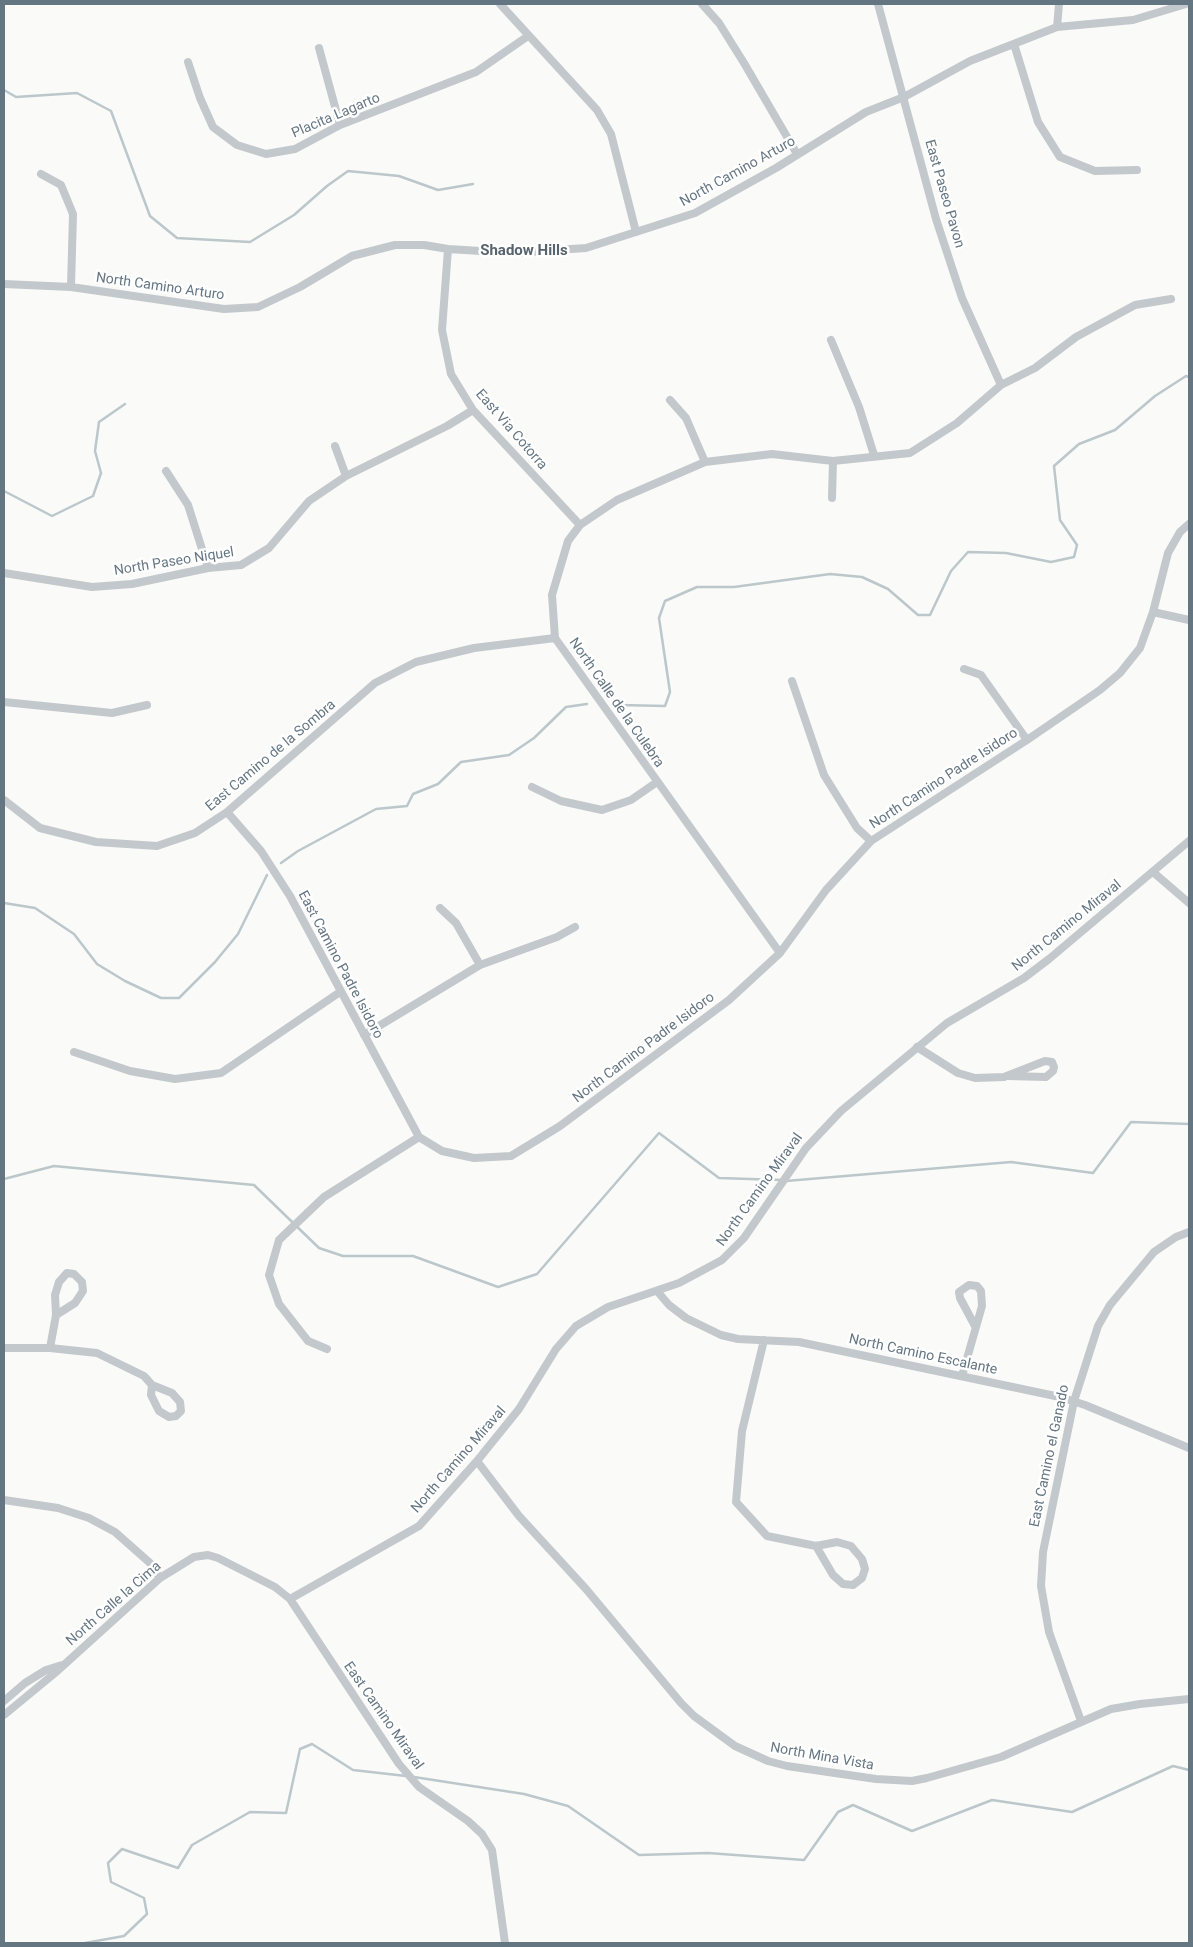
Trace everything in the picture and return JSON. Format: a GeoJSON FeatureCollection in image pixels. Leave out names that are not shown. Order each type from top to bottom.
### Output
{"type":"FeatureCollection","features":[{"type":"Feature","properties":{"kind":"street"},"geometry":{"type":"LineString","coordinates":[[500,4],[597,110],[611,134],[636,232]]}},
{"type":"Feature","properties":{"kind":"street"},"geometry":{"type":"LineString","coordinates":[[702,4],[719,24],[739,55],[797,154]]}},
{"type":"Feature","properties":{"kind":"street","name":"East Paseo Pavon"},"geometry":{"type":"LineString","coordinates":[[878,4],[936,219],[962,298],[1001,385]]}},
{"type":"Feature","properties":{"kind":"street"},"geometry":{"type":"LineString","coordinates":[[1057,27],[1059,4]]}},
{"type":"Feature","properties":{"kind":"street","name":"North Camino Arturo"},"geometry":{"type":"LineString","coordinates":[[4,284],[70,287],[224,309],[258,308],[300,287],[352,256],[395,244],[513,253],[586,248],[695,213],[866,112],[904,97],[970,61],[1057,27],[1133,20],[1186,4]]}},
{"type":"Feature","properties":{"kind":"street","name":"Placita Lagarto"},"geometry":{"type":"LineString","coordinates":[[188,62],[200,98],[213,127],[237,145],[266,154],[295,149],[340,125],[476,72],[528,36]]}},
{"type":"Feature","properties":{"kind":"street"},"geometry":{"type":"LineString","coordinates":[[1014,44],[1038,122],[1060,158],[1095,170],[1137,170]]}},
{"type":"Feature","properties":{"kind":"street"},"geometry":{"type":"LineString","coordinates":[[319,48],[340,125]]}},
{"type":"Feature","properties":{"kind":"street"},"geometry":{"type":"LineString","coordinates":[[41,174],[61,185],[73,214],[70,287]]}},
{"type":"Feature","properties":{"kind":"street","name":"East Via Cotorra"},"geometry":{"type":"LineString","coordinates":[[448,249],[442,330],[451,374],[473,410],[580,525]]}},
{"type":"Feature","properties":{"kind":"street","name":"North Calle de la Culebra"},"geometry":{"type":"LineString","coordinates":[[780,952],[555,638],[552,595],[568,541],[580,525],[617,500],[705,462],[772,454],[833,461],[874,455],[910,453],[957,423],[1001,385],[1035,368],[1076,337],[1135,305],[1171,299]]}},
{"type":"Feature","properties":{"kind":"street"},"geometry":{"type":"LineString","coordinates":[[831,340],[859,407],[874,455]]}},
{"type":"Feature","properties":{"kind":"street"},"geometry":{"type":"LineString","coordinates":[[670,400],[686,418],[705,462]]}},
{"type":"Feature","properties":{"kind":"street","name":"North Paseo Niquel"},"geometry":{"type":"LineString","coordinates":[[4,574],[92,587],[132,584],[208,568],[241,565],[269,548],[309,501],[346,476],[447,426],[473,410]]}},
{"type":"Feature","properties":{"kind":"street"},"geometry":{"type":"LineString","coordinates":[[335,446],[346,476]]}},
{"type":"Feature","properties":{"kind":"street"},"geometry":{"type":"LineString","coordinates":[[832,498],[833,461]]}},
{"type":"Feature","properties":{"kind":"street"},"geometry":{"type":"LineString","coordinates":[[166,471],[188,505],[208,568]]}},
{"type":"Feature","properties":{"kind":"street","name":"North Camino Padre Isidoro"},"geometry":{"type":"LineString","coordinates":[[419,1137],[442,1150],[474,1158],[511,1156],[560,1126],[730,1000],[780,952],[826,890],[871,841],[1027,740],[1100,690],[1120,673],[1140,648],[1153,612],[1168,553],[1180,532],[1189,524]]}},
{"type":"Feature","properties":{"kind":"street"},"geometry":{"type":"LineString","coordinates":[[1153,612],[1189,620]]}},
{"type":"Feature","properties":{"kind":"street","name":"East Camino de la Sombra"},"geometry":{"type":"LineString","coordinates":[[4,800],[40,828],[96,842],[157,846],[194,833],[227,812],[375,683],[416,662],[430,658],[474,648],[555,638]]}},
{"type":"Feature","properties":{"kind":"street"},"geometry":{"type":"LineString","coordinates":[[964,669],[981,675],[1027,740]]}},
{"type":"Feature","properties":{"kind":"street"},"geometry":{"type":"LineString","coordinates":[[792,681],[824,776],[857,828],[871,841]]}},
{"type":"Feature","properties":{"kind":"street"},"geometry":{"type":"LineString","coordinates":[[4,702],[112,713],[147,705]]}},
{"type":"Feature","properties":{"kind":"street"},"geometry":{"type":"LineString","coordinates":[[532,787],[561,802],[602,810],[631,800],[657,782]]}},
{"type":"Feature","properties":{"kind":"street","name":"East Camino Padre Isidoro"},"geometry":{"type":"LineString","coordinates":[[227,812],[261,850],[290,896],[419,1137]]}},
{"type":"Feature","properties":{"kind":"street","name":"North Camino Miraval"},"geometry":{"type":"LineString","coordinates":[[290,1598],[419,1526],[477,1461],[519,1409],[556,1349],[569,1333],[585,1320],[608,1307],[657,1292],[697,1275],[730,1254],[744,1238],[793,1164],[815,1136],[841,1111],[916,1047],[963,1012],[1037,969],[1189,841]]}},
{"type":"Feature","properties":{"kind":"street"},"geometry":{"type":"LineString","coordinates":[[1153,872],[1189,903]]}},
{"type":"Feature","properties":{"kind":"street"},"geometry":{"type":"LineString","coordinates":[[440,908],[456,923],[480,965]]}},
{"type":"Feature","properties":{"kind":"street"},"geometry":{"type":"LineString","coordinates":[[364,1034],[480,965],[557,938],[575,927]]}},
{"type":"Feature","properties":{"kind":"street"},"geometry":{"type":"LineString","coordinates":[[74,1052],[130,1071],[174,1079],[221,1073],[340,992]]}},
{"type":"Feature","properties":{"kind":"street"},"geometry":{"type":"LineString","coordinates":[[916,1047],[969,1077],[989,1079],[1008,1076],[1046,1077],[1052,1074],[1054,1067],[1052,1062],[1045,1061],[1008,1076]]}},
{"type":"Feature","properties":{"kind":"street"},"geometry":{"type":"LineString","coordinates":[[327,1349],[308,1341],[279,1304],[269,1275],[279,1240],[324,1197],[419,1137]]}},
{"type":"Feature","properties":{"kind":"street","name":"East Camino el Ganado"},"geometry":{"type":"LineString","coordinates":[[1081,1721],[1049,1632],[1041,1586],[1043,1552],[1074,1400],[1096,1332],[1110,1305],[1154,1252],[1176,1237],[1189,1232]]}},
{"type":"Feature","properties":{"kind":"street"},"geometry":{"type":"LineString","coordinates":[[50,1348],[56,1315],[54,1306],[59,1282],[67,1273],[74,1274],[82,1282],[83,1291],[75,1303],[56,1315]]}},
{"type":"Feature","properties":{"kind":"street"},"geometry":{"type":"LineString","coordinates":[[962,1376],[982,1306],[981,1291],[977,1286],[969,1285],[959,1292],[960,1298],[975,1326]]}},
{"type":"Feature","properties":{"kind":"street","name":"North Camino Escalante"},"geometry":{"type":"LineString","coordinates":[[657,1292],[678,1313],[712,1332],[730,1338],[799,1342],[1074,1400],[1189,1448]]}},
{"type":"Feature","properties":{"kind":"street"},"geometry":{"type":"LineString","coordinates":[[764,1340],[742,1431],[736,1502],[768,1536],[816,1546],[836,1542],[851,1546],[862,1559],[865,1569],[862,1578],[853,1585],[843,1584],[833,1575],[816,1546]]}},
{"type":"Feature","properties":{"kind":"street"},"geometry":{"type":"LineString","coordinates":[[4,1348],[50,1348],[97,1353],[144,1376],[152,1386],[172,1394],[180,1402],[181,1411],[176,1416],[169,1417],[159,1411],[153,1402],[152,1386]]}},
{"type":"Feature","properties":{"kind":"street","name":"North Mina Vista"},"geometry":{"type":"LineString","coordinates":[[477,1461],[528,1526],[580,1581],[681,1703],[716,1733],[748,1753],[787,1766],[893,1781],[912,1781],[945,1775],[993,1760],[1081,1721],[1124,1706],[1189,1699]]}},
{"type":"Feature","properties":{"kind":"street"},"geometry":{"type":"LineString","coordinates":[[4,1500],[58,1508],[89,1518],[114,1532],[150,1563],[160,1578]]}},
{"type":"Feature","properties":{"kind":"street","name":"North Calle la Cima"},"geometry":{"type":"LineString","coordinates":[[4,1715],[160,1578],[194,1557],[208,1555],[218,1558],[275,1587],[290,1598]]}},
{"type":"Feature","properties":{"kind":"street","name":"East Camino Miraval"},"geometry":{"type":"LineString","coordinates":[[290,1598],[399,1764],[419,1787],[468,1821],[482,1834],[492,1850],[505,1943]]}},
{"type":"Feature","properties":{"kind":"street","name":"North Calle la Cima"},"geometry":{"type":"LineString","coordinates":[[4,1701],[24,1684],[46,1670],[62,1665]]}},
{"type":"Feature","properties":{"kind":"waterway"},"geometry":{"type":"LineString","coordinates":[[4,90],[16,97],[77,93],[111,111],[150,216],[177,238],[250,242],[294,215],[327,186],[348,171],[399,176],[438,190],[473,184]]}},
{"type":"Feature","properties":{"kind":"waterway"},"geometry":{"type":"LineString","coordinates":[[619,705],[665,706],[670,692],[659,618],[665,601],[697,587],[734,587],[830,574],[862,577],[888,589],[918,615],[930,615],[951,571],[968,552],[1006,553],[1051,562],[1074,557],[1077,545],[1060,520],[1054,466],[1079,444],[1115,430],[1155,396],[1186,376],[1189,377]]}},
{"type":"Feature","properties":{"kind":"waterway"},"geometry":{"type":"LineString","coordinates":[[4,491],[52,516],[93,496],[101,473],[95,451],[99,422],[125,404]]}},
{"type":"Feature","properties":{"kind":"waterway"},"geometry":{"type":"LineString","coordinates":[[281,863],[298,851],[376,809],[407,806],[413,794],[438,784],[461,762],[509,755],[534,738],[566,707],[587,704]]}},
{"type":"Feature","properties":{"kind":"waterway"},"geometry":{"type":"LineString","coordinates":[[4,903],[35,908],[74,934],[97,964],[125,981],[161,998],[179,998],[215,962],[238,934],[267,875]]}},
{"type":"Feature","properties":{"kind":"waterway"},"geometry":{"type":"LineString","coordinates":[[786,1181],[1011,1162],[1093,1173],[1131,1122],[1189,1124]]}},
{"type":"Feature","properties":{"kind":"waterway"},"geometry":{"type":"LineString","coordinates":[[4,1179],[54,1166],[254,1185],[319,1248],[343,1256],[413,1256],[498,1287],[537,1274],[659,1133],[719,1178],[781,1180]]}},
{"type":"Feature","properties":{"kind":"waterway"},"geometry":{"type":"LineString","coordinates":[[85,1943],[124,1936],[147,1914],[144,1898],[111,1882],[108,1863],[122,1849],[178,1868],[192,1845],[250,1812],[286,1813],[300,1749],[312,1744],[353,1770],[406,1776]]}},
{"type":"Feature","properties":{"kind":"waterway"},"geometry":{"type":"LineString","coordinates":[[414,1777],[524,1794],[568,1806],[639,1855],[708,1853],[804,1860],[838,1812],[853,1805],[912,1831],[992,1800],[1072,1812],[1173,1766],[1189,1770]]}},
{"type":"Feature","properties":{"kind":"district","name":"Shadow Hills"},"geometry":{"type":"Point","coordinates":[524,251]}}]}
